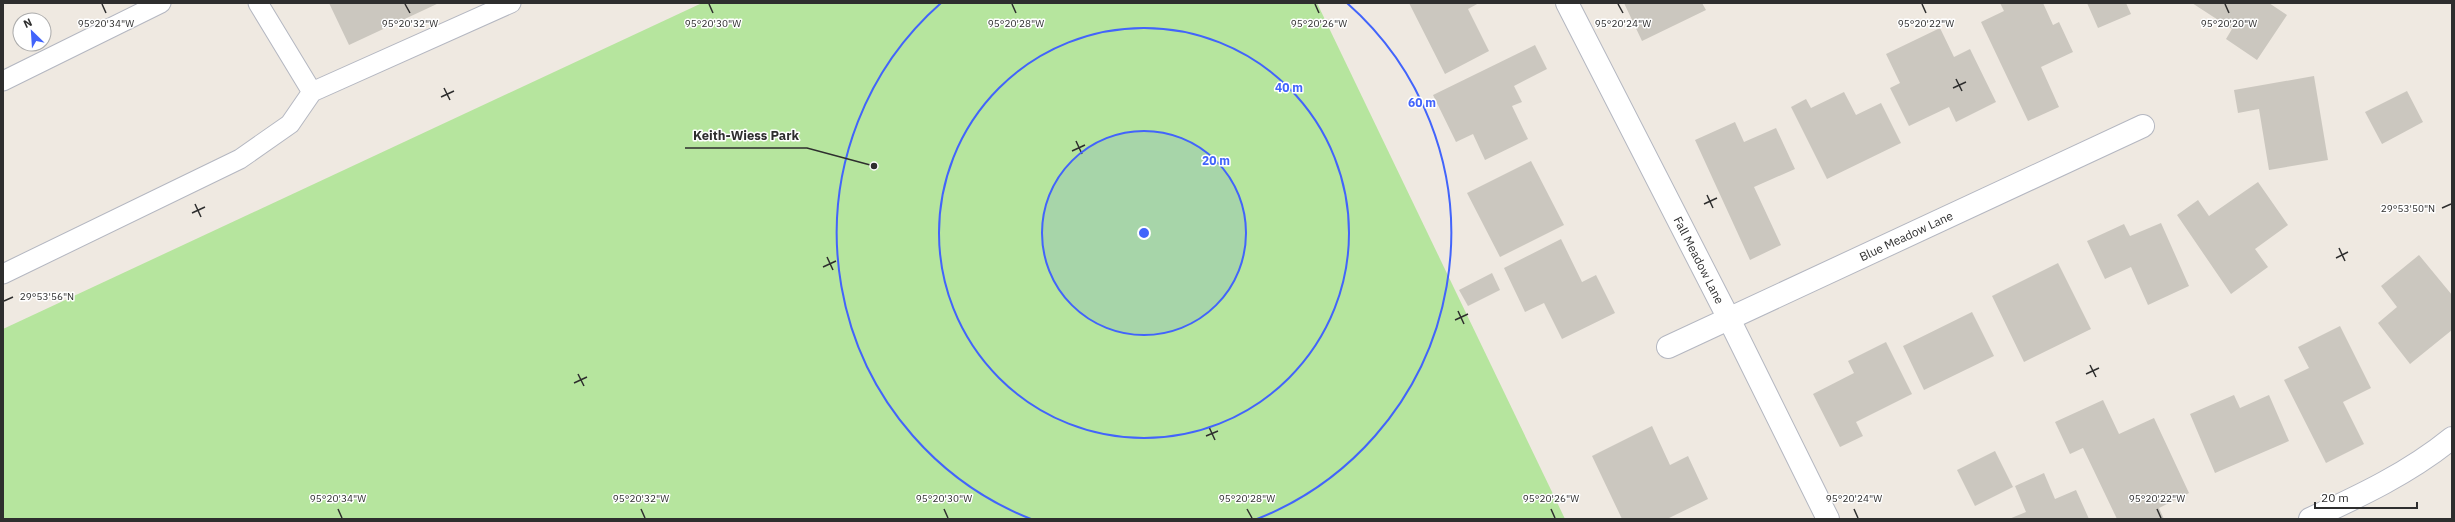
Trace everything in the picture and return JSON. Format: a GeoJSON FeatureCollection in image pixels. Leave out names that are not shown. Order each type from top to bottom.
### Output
{"type":"FeatureCollection","features":[{"type":"Feature","properties":{"kind":"street","name":"Fall Meadow Lane"},"geometry":{"type":"LineString","coordinates":[[1567,3],[1729,319],[1828,519]]}},
{"type":"Feature","properties":{"kind":"street","name":"Blue Meadow Lane"},"geometry":{"type":"LineString","coordinates":[[1668,347],[2144,126]]}},
{"type":"Feature","properties":{"kind":"street"},"geometry":{"type":"LineString","coordinates":[[2310,519],[2368,492],[2418,464],[2452,438]]}},
{"type":"Feature","properties":{"kind":"lane"},"geometry":{"type":"LineString","coordinates":[[3,81],[162,3]]}},
{"type":"Feature","properties":{"kind":"lane"},"geometry":{"type":"LineString","coordinates":[[258,3],[312,92]]}},
{"type":"Feature","properties":{"kind":"lane"},"geometry":{"type":"LineString","coordinates":[[3,274],[240,159],[290,124],[312,92],[511,3]]}},
{"type":"Feature","properties":{"kind":"green space"},"geometry":{"type":"Polygon","coordinates":[[[702,3],[1317,3],[1565,519],[3,519],[3,329],[702,3]]]}},
{"type":"Feature","properties":{"kind":"building"},"geometry":{"type":"Polygon","coordinates":[[[329,3],[439,3],[349,45],[329,3]]]}},
{"type":"Feature","properties":{"kind":"building"},"geometry":{"type":"Polygon","coordinates":[[[1409,3],[1479,3],[1468,9],[1489,51],[1445,74],[1409,3]]]}},
{"type":"Feature","properties":{"kind":"building"},"geometry":{"type":"Polygon","coordinates":[[[1624,3],[1702,3],[1706,10],[1642,41],[1624,3]]]}},
{"type":"Feature","properties":{"kind":"building"},"geometry":{"type":"Polygon","coordinates":[[[2000,3],[2043,3],[2053,25],[2059,22],[2073,52],[2041,67],[2059,107],[2028,121],[1981,22],[2004,11],[2000,3]]]}},
{"type":"Feature","properties":{"kind":"building"},"geometry":{"type":"Polygon","coordinates":[[[2087,3],[2126,3],[2131,14],[2098,28],[2087,3]]]}},
{"type":"Feature","properties":{"kind":"building"},"geometry":{"type":"Polygon","coordinates":[[[2192,3],[2269,3],[2287,15],[2257,60],[2226,39],[2232,29],[2192,3]]]}},
{"type":"Feature","properties":{"kind":"building"},"geometry":{"type":"Polygon","coordinates":[[[1940,28],[1954,57],[1970,49],[1996,102],[1956,122],[1949,107],[1909,126],[1890,88],[1900,83],[1886,54],[1940,28]]]}},
{"type":"Feature","properties":{"kind":"building"},"geometry":{"type":"Polygon","coordinates":[[[1535,45],[1547,69],[1514,86],[1522,102],[1512,106],[1528,139],[1485,160],[1473,134],[1456,142],[1433,95],[1535,45]]]}},
{"type":"Feature","properties":{"kind":"building"},"geometry":{"type":"Polygon","coordinates":[[[2314,76],[2328,160],[2269,170],[2259,109],[2238,113],[2234,90],[2314,76]]]}},
{"type":"Feature","properties":{"kind":"building"},"geometry":{"type":"Polygon","coordinates":[[[2407,91],[2423,122],[2382,144],[2365,112],[2407,91]]]}},
{"type":"Feature","properties":{"kind":"building"},"geometry":{"type":"Polygon","coordinates":[[[1844,92],[1856,115],[1881,103],[1901,143],[1827,179],[1791,107],[1806,99],[1811,108],[1844,92]]]}},
{"type":"Feature","properties":{"kind":"building"},"geometry":{"type":"Polygon","coordinates":[[[1735,122],[1744,142],[1776,128],[1795,169],[1754,187],[1781,245],[1750,260],[1695,140],[1735,122]]]}},
{"type":"Feature","properties":{"kind":"building"},"geometry":{"type":"Polygon","coordinates":[[[1531,161],[1564,225],[1500,257],[1467,193],[1531,161]]]}},
{"type":"Feature","properties":{"kind":"building"},"geometry":{"type":"Polygon","coordinates":[[[2258,182],[2288,225],[2255,249],[2268,267],[2231,294],[2177,215],[2198,200],[2209,216],[2258,182]]]}},
{"type":"Feature","properties":{"kind":"building"},"geometry":{"type":"Polygon","coordinates":[[[2161,223],[2189,286],[2148,305],[2131,267],[2105,279],[2087,241],[2124,224],[2130,236],[2161,223]]]}},
{"type":"Feature","properties":{"kind":"building"},"geometry":{"type":"Polygon","coordinates":[[[1561,239],[1582,282],[1596,275],[1615,313],[1562,339],[1544,303],[1525,312],[1504,268],[1561,239]]]}},
{"type":"Feature","properties":{"kind":"building"},"geometry":{"type":"Polygon","coordinates":[[[2419,255],[2452,295],[2452,330],[2410,364],[2378,323],[2397,307],[2381,286],[2419,255]]]}},
{"type":"Feature","properties":{"kind":"building"},"geometry":{"type":"Polygon","coordinates":[[[2058,263],[2091,329],[2024,362],[1992,296],[2058,263]]]}},
{"type":"Feature","properties":{"kind":"building"},"geometry":{"type":"Polygon","coordinates":[[[1492,273],[1500,290],[1468,306],[1459,290],[1492,273]]]}},
{"type":"Feature","properties":{"kind":"building"},"geometry":{"type":"Polygon","coordinates":[[[1972,312],[1994,356],[1924,390],[1903,346],[1972,312]]]}},
{"type":"Feature","properties":{"kind":"building"},"geometry":{"type":"Polygon","coordinates":[[[2340,326],[2371,388],[2343,402],[2364,444],[2326,463],[2284,380],[2309,368],[2298,347],[2340,326]]]}},
{"type":"Feature","properties":{"kind":"building"},"geometry":{"type":"Polygon","coordinates":[[[1886,342],[1912,394],[1856,422],[1863,436],[1840,447],[1813,394],[1854,373],[1848,361],[1886,342]]]}},
{"type":"Feature","properties":{"kind":"building"},"geometry":{"type":"Polygon","coordinates":[[[2234,395],[2240,408],[2269,395],[2289,441],[2215,473],[2190,414],[2234,395]]]}},
{"type":"Feature","properties":{"kind":"building"},"geometry":{"type":"Polygon","coordinates":[[[2103,400],[2119,434],[2154,418],[2189,493],[2159,508],[2164,519],[2117,519],[2083,448],[2070,454],[2055,422],[2103,400]]]}},
{"type":"Feature","properties":{"kind":"building"},"geometry":{"type":"Polygon","coordinates":[[[1652,426],[1670,465],[1688,456],[1708,499],[1667,519],[1622,519],[1592,456],[1652,426]]]}},
{"type":"Feature","properties":{"kind":"building"},"geometry":{"type":"Polygon","coordinates":[[[1995,451],[2013,487],[1975,506],[1957,470],[1995,451]]]}},
{"type":"Feature","properties":{"kind":"building"},"geometry":{"type":"Polygon","coordinates":[[[2044,473],[2055,499],[2076,490],[2089,519],[2009,519],[2026,512],[2015,486],[2044,473]]]}},
{"type":"Feature","properties":{"kind":"place","name":"Keith-Wiess Park"},"geometry":{"type":"Point","coordinates":[874,166]}}]}
